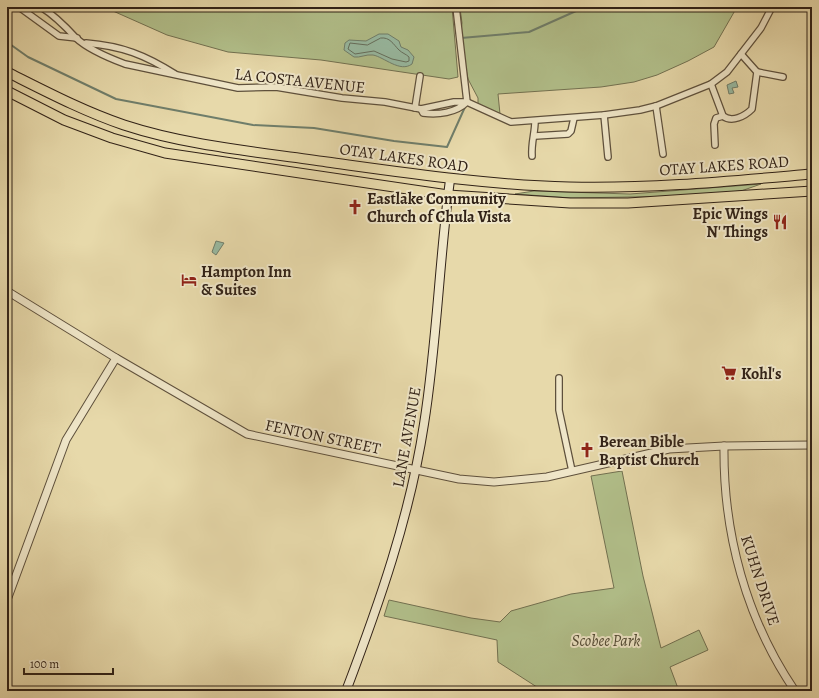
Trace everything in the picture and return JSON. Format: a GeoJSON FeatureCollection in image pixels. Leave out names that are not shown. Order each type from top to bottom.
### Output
{"type":"FeatureCollection","features":[{"type":"Feature","properties":{"kind":"main road","name":"OTAY LAKES ROAD"},"geometry":{"type":"LineString","coordinates":[[7,72],[67,102],[123,125],[173,138],[450,180],[514,185],[629,187],[693,184],[812,174]]}},
{"type":"Feature","properties":{"kind":"main road","name":"OTAY LAKES ROAD"},"geometry":{"type":"LineString","coordinates":[[7,91],[64,120],[112,138],[165,152],[448,195],[535,202],[628,203],[812,191]]}},
{"type":"Feature","properties":{"kind":"main road","name":"LANE AVENUE"},"geometry":{"type":"LineString","coordinates":[[346,691],[388,574],[424,425],[431,374],[450,180]]}},
{"type":"Feature","properties":{"kind":"street","name":"LA COSTA AVENUE"},"geometry":{"type":"LineString","coordinates":[[19,7],[58,36],[77,38]]}},
{"type":"Feature","properties":{"kind":"street","name":"LA COSTA AVENUE"},"geometry":{"type":"LineString","coordinates":[[41,7],[60,21],[77,38],[109,58],[125,64],[177,76],[238,88],[276,87],[342,98],[385,102],[418,109],[454,102],[467,102]]}},
{"type":"Feature","properties":{"kind":"street"},"geometry":{"type":"LineString","coordinates":[[456,7],[467,102],[511,122],[574,118],[640,110],[656,106],[711,84],[727,72],[761,28],[772,7]]}},
{"type":"Feature","properties":{"kind":"street","name":"LA COSTA AVENUE"},"geometry":{"type":"LineString","coordinates":[[84,43],[113,46],[134,52],[153,60],[177,76]]}},
{"type":"Feature","properties":{"kind":"street"},"geometry":{"type":"LineString","coordinates":[[741,54],[757,72],[783,77]]}},
{"type":"Feature","properties":{"kind":"street"},"geometry":{"type":"LineString","coordinates":[[711,84],[723,116],[730,120],[735,119],[752,109],[757,72]]}},
{"type":"Feature","properties":{"kind":"street"},"geometry":{"type":"LineString","coordinates":[[418,109],[420,76]]}},
{"type":"Feature","properties":{"kind":"street"},"geometry":{"type":"LineString","coordinates":[[656,106],[663,154]]}},
{"type":"Feature","properties":{"kind":"street"},"geometry":{"type":"LineString","coordinates":[[604,114],[608,157]]}},
{"type":"Feature","properties":{"kind":"street"},"geometry":{"type":"LineString","coordinates":[[716,145],[714,124],[716,118],[723,116]]}},
{"type":"Feature","properties":{"kind":"street"},"geometry":{"type":"LineString","coordinates":[[535,136],[568,134],[571,131],[574,118]]}},
{"type":"Feature","properties":{"kind":"street"},"geometry":{"type":"LineString","coordinates":[[532,156],[531,144],[535,136],[535,121]]}},
{"type":"Feature","properties":{"kind":"street","name":"FENTON STREET"},"geometry":{"type":"LineString","coordinates":[[7,291],[116,358],[247,434],[459,480],[492,482],[547,477],[668,449],[724,446],[812,445]]}},
{"type":"Feature","properties":{"kind":"street"},"geometry":{"type":"LineString","coordinates":[[7,600],[66,440],[116,358]]}},
{"type":"Feature","properties":{"kind":"street"},"geometry":{"type":"LineString","coordinates":[[559,378],[559,410],[572,471]]}},
{"type":"Feature","properties":{"kind":"street","name":"KUHN DRIVE"},"geometry":{"type":"LineString","coordinates":[[724,446],[724,477],[729,525],[739,570],[761,630],[783,673],[795,691]]}},
{"type":"Feature","properties":{"kind":"green space"},"geometry":{"type":"Polygon","coordinates":[[[104,7],[452,7],[458,77],[449,79],[321,60],[228,52],[167,35],[104,7]]]}},
{"type":"Feature","properties":{"kind":"green space"},"geometry":{"type":"Polygon","coordinates":[[[737,7],[714,47],[657,75],[634,82],[601,87],[498,94],[500,114],[478,104],[478,98],[468,79],[460,38],[462,23],[460,8],[737,7]]]}},
{"type":"Feature","properties":{"kind":"green space"},"geometry":{"type":"Polygon","coordinates":[[[761,184],[741,191],[685,196],[572,198],[515,194],[534,191],[630,194],[761,184]]]}},
{"type":"Feature","properties":{"kind":"green space","name":"Scobee Park"},"geometry":{"type":"Polygon","coordinates":[[[622,471],[643,576],[661,648],[699,630],[708,650],[670,667],[679,691],[543,691],[498,662],[497,640],[384,616],[389,600],[471,618],[500,622],[511,611],[571,594],[614,588],[591,476],[622,471]]]}},
{"type":"Feature","properties":{"kind":"water"},"geometry":{"type":"Polygon","coordinates":[[[379,34],[388,34],[399,41],[401,47],[408,50],[414,57],[412,64],[402,67],[397,66],[373,55],[354,57],[344,50],[345,43],[349,40],[366,41],[379,34]]]}},
{"type":"Feature","properties":{"kind":"water"},"geometry":{"type":"Polygon","coordinates":[[[736,81],[738,87],[732,88],[734,93],[729,94],[727,85],[736,81]]]}},
{"type":"Feature","properties":{"kind":"water"},"geometry":{"type":"Polygon","coordinates":[[[216,241],[224,243],[216,255],[212,252],[216,241]]]}},
{"type":"Feature","properties":{"kind":"waterway"},"geometry":{"type":"LineString","coordinates":[[461,38],[529,32],[585,7]]}},
{"type":"Feature","properties":{"kind":"waterway"},"geometry":{"type":"LineString","coordinates":[[7,42],[28,57],[116,99],[253,125],[314,128],[394,141],[447,147],[465,107]]}},
{"type":"Feature","properties":{"kind":"place","name":"Eastlake Community Church of Chula Vista"},"geometry":{"type":"Point","coordinates":[355,207]}},
{"type":"Feature","properties":{"kind":"place","name":"Epic Wings N' Things"},"geometry":{"type":"Point","coordinates":[780,222]}},
{"type":"Feature","properties":{"kind":"place","name":"Hampton Inn & Suites"},"geometry":{"type":"Point","coordinates":[189,280]}},
{"type":"Feature","properties":{"kind":"place","name":"Kohl's"},"geometry":{"type":"Point","coordinates":[729,373]}},
{"type":"Feature","properties":{"kind":"place","name":"Berean Bible Baptist Church"},"geometry":{"type":"Point","coordinates":[587,450]}}]}
